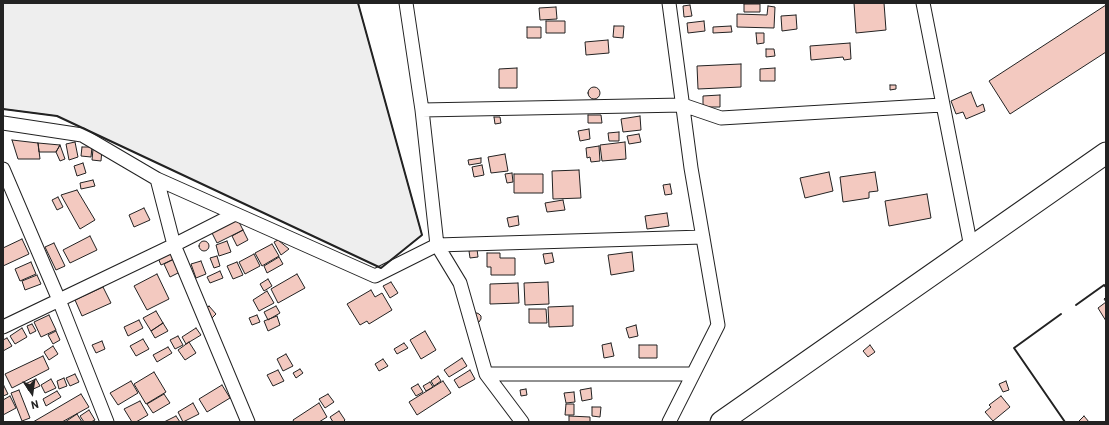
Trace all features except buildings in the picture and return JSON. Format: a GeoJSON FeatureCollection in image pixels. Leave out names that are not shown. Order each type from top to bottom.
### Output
{"type":"FeatureCollection","features":[{"type":"Feature","properties":{"kind":"main road"},"geometry":{"type":"LineString","coordinates":[[721,422],[1106,153]]}},
{"type":"Feature","properties":{"kind":"street"},"geometry":{"type":"LineString","coordinates":[[406,3],[422,110],[437,245],[460,282],[486,374],[522,422]]}},
{"type":"Feature","properties":{"kind":"street"},"geometry":{"type":"LineString","coordinates":[[669,3],[691,168],[718,325],[669,422]]}},
{"type":"Feature","properties":{"kind":"street"},"geometry":{"type":"LineString","coordinates":[[923,3],[971,247]]}},
{"type":"Feature","properties":{"kind":"street"},"geometry":{"type":"LineString","coordinates":[[422,110],[683,105],[721,118],[942,105]]}},
{"type":"Feature","properties":{"kind":"street"},"geometry":{"type":"LineString","coordinates":[[3,123],[82,135],[157,179],[375,276],[437,245],[703,236]]}},
{"type":"Feature","properties":{"kind":"street"},"geometry":{"type":"LineString","coordinates":[[3,169],[59,300],[107,422]]}},
{"type":"Feature","properties":{"kind":"street"},"geometry":{"type":"LineString","coordinates":[[157,179],[174,245],[248,422]]}},
{"type":"Feature","properties":{"kind":"street"},"geometry":{"type":"LineString","coordinates":[[3,327],[235,214]]}},
{"type":"Feature","properties":{"kind":"street"},"geometry":{"type":"LineString","coordinates":[[486,374],[693,374]]}},
{"type":"Feature","properties":{"kind":"shaded area"},"geometry":{"type":"Polygon","coordinates":[[[3,3],[358,3],[422,235],[381,268],[57,116],[3,109],[3,3]]]}},
{"type":"Feature","properties":{"kind":"wall"},"geometry":{"type":"LineString","coordinates":[[3,109],[57,116],[381,268],[422,235],[358,3]]}},
{"type":"Feature","properties":{"kind":"wall"},"geometry":{"type":"LineString","coordinates":[[1076,305],[1104,285],[1106,287]]}},
{"type":"Feature","properties":{"kind":"wall"},"geometry":{"type":"LineString","coordinates":[[1061,314],[1014,348],[1065,422]]}}]}
